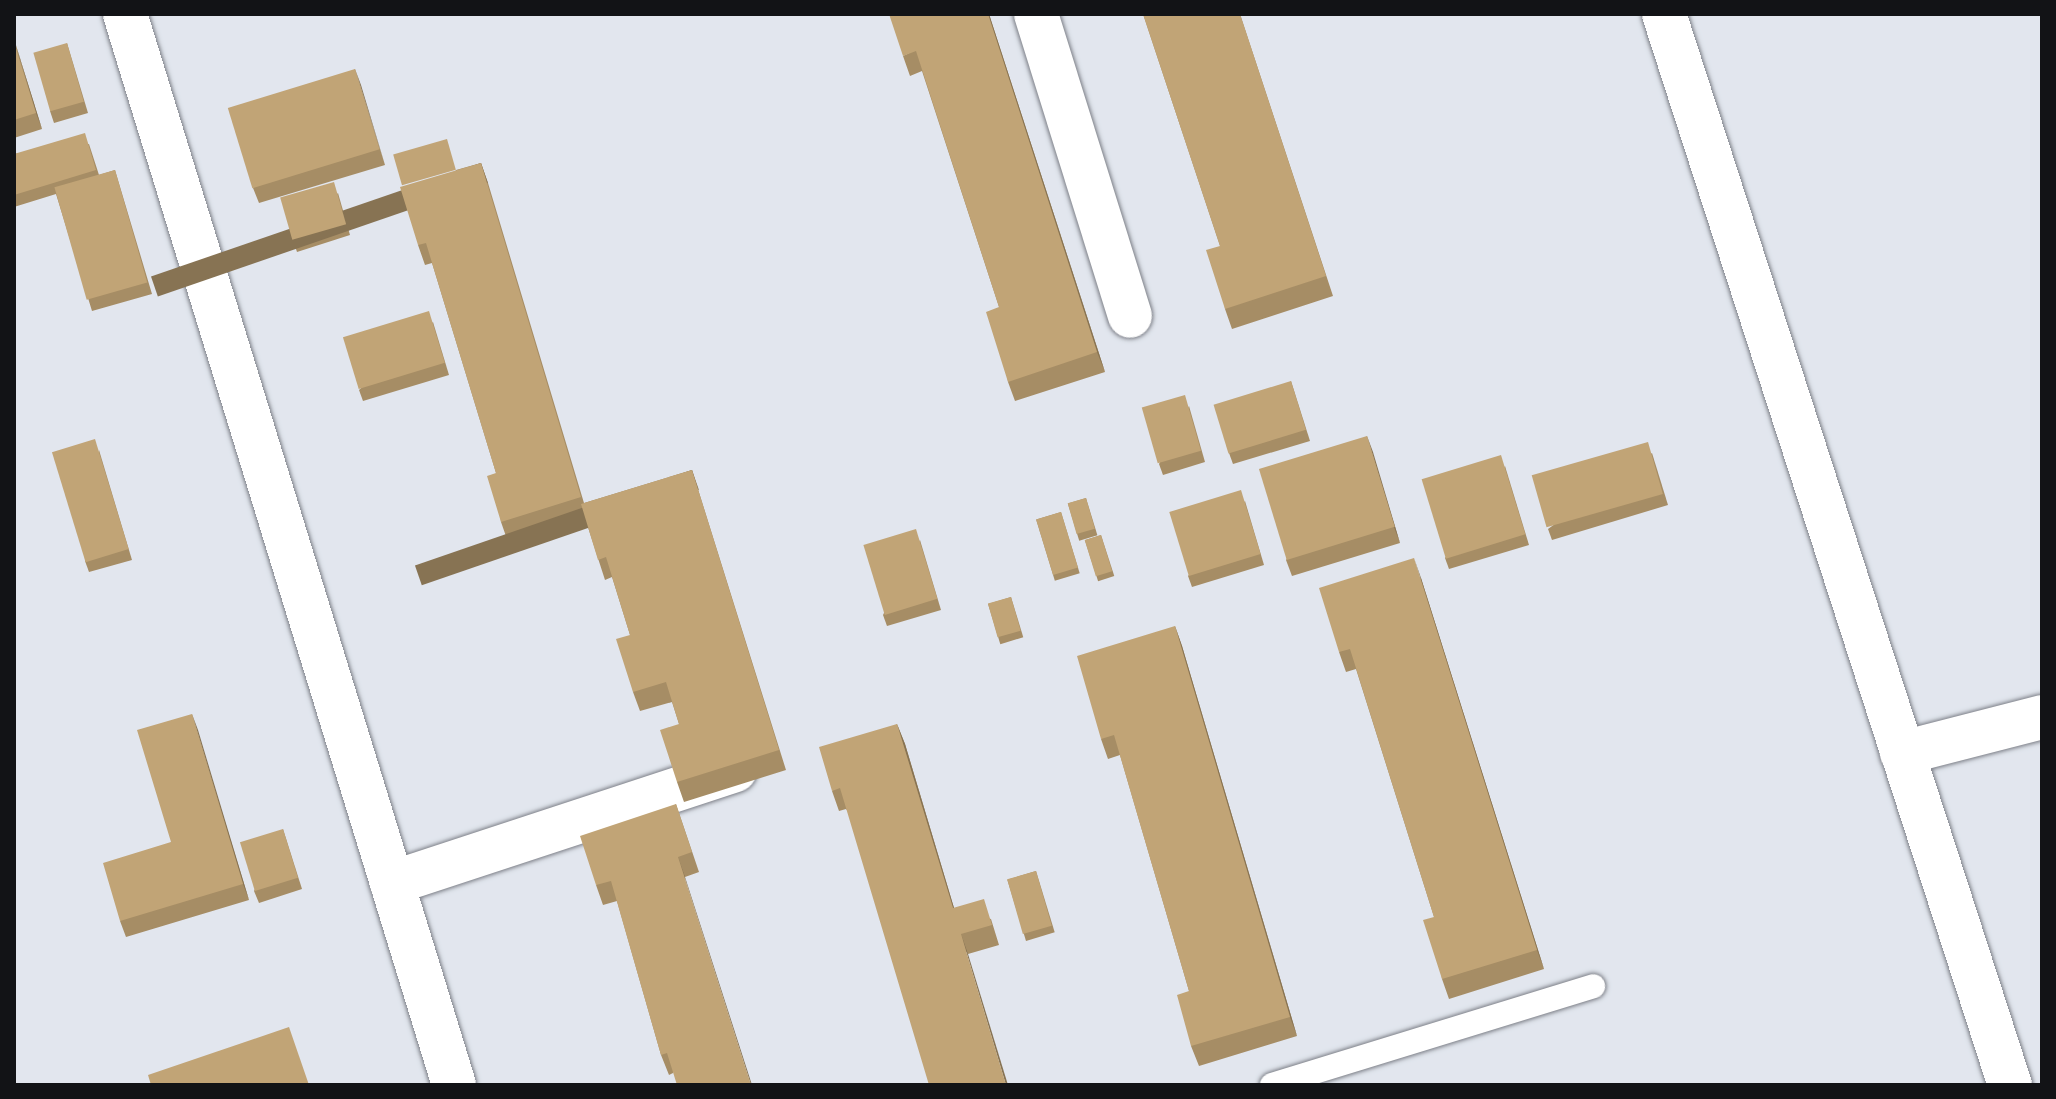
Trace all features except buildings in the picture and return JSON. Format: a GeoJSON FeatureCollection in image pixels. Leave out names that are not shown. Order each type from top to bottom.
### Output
{"type":"FeatureCollection","features":[{"type":"Feature","properties":{"kind":"street"},"geometry":{"type":"LineString","coordinates":[[125,14],[454,1085]]}},
{"type":"Feature","properties":{"kind":"street"},"geometry":{"type":"LineString","coordinates":[[1036,14],[1130,316]]}},
{"type":"Feature","properties":{"kind":"street"},"geometry":{"type":"LineString","coordinates":[[1664,14],[2010,1085]]}},
{"type":"Feature","properties":{"kind":"street"},"geometry":{"type":"LineString","coordinates":[[1902,753],[2042,717]]}},
{"type":"Feature","properties":{"kind":"street"},"geometry":{"type":"LineString","coordinates":[[392,883],[736,770]]}},
{"type":"Feature","properties":{"kind":"lane"},"geometry":{"type":"LineString","coordinates":[[1272,1085],[1593,986]]}}]}
